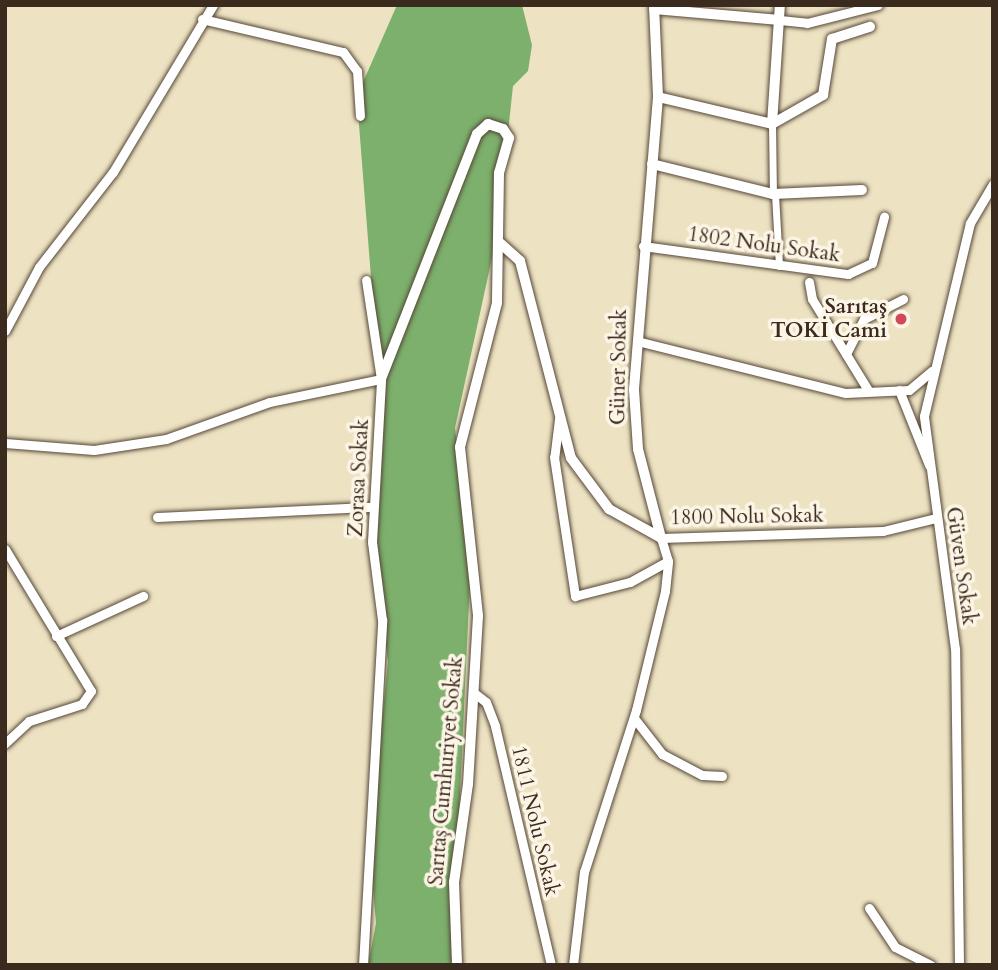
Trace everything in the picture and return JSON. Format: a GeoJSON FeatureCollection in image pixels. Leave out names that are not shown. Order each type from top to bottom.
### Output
{"type":"FeatureCollection","features":[{"type":"Feature","properties":{"kind":"street"},"geometry":{"type":"LineString","coordinates":[[5,331],[39,267],[143,126],[202,19],[213,5]]}},
{"type":"Feature","properties":{"kind":"street"},"geometry":{"type":"LineString","coordinates":[[779,267],[772,124],[780,5]]}},
{"type":"Feature","properties":{"kind":"street"},"geometry":{"type":"LineString","coordinates":[[654,7],[807,23],[847,8],[863,13],[878,5]]}},
{"type":"Feature","properties":{"kind":"street","name":"Güner Sokak"},"geometry":{"type":"LineString","coordinates":[[573,965],[584,872],[634,718],[668,561],[638,449],[637,341],[643,246],[658,97],[654,7]]}},
{"type":"Feature","properties":{"kind":"street"},"geometry":{"type":"LineString","coordinates":[[202,19],[343,52],[357,71],[360,116]]}},
{"type":"Feature","properties":{"kind":"street"},"geometry":{"type":"LineString","coordinates":[[658,97],[772,124],[822,95],[832,39],[870,27]]}},
{"type":"Feature","properties":{"kind":"street","name":"Sarıtaş Cumhuriyet Sokak"},"geometry":{"type":"LineString","coordinates":[[381,379],[443,213],[477,134],[488,124],[509,138],[499,173],[500,243],[486,361],[460,447],[478,616],[454,882],[457,965]]}},
{"type":"Feature","properties":{"kind":"street"},"geometry":{"type":"LineString","coordinates":[[652,164],[774,194],[862,190]]}},
{"type":"Feature","properties":{"kind":"street","name":"Güven Sokak"},"geometry":{"type":"LineString","coordinates":[[959,965],[956,663],[924,416],[970,223],[993,184]]}},
{"type":"Feature","properties":{"kind":"street","name":"1802 Nolu Sokak"},"geometry":{"type":"LineString","coordinates":[[643,246],[826,274],[864,271],[872,263],[884,217]]}},
{"type":"Feature","properties":{"kind":"street","name":"1800 Nolu Sokak"},"geometry":{"type":"LineString","coordinates":[[500,243],[520,261],[571,458],[594,493],[631,525],[661,538],[884,531],[936,518]]}},
{"type":"Feature","properties":{"kind":"street"},"geometry":{"type":"LineString","coordinates":[[366,280],[381,379]]}},
{"type":"Feature","properties":{"kind":"street"},"geometry":{"type":"LineString","coordinates":[[808,282],[846,354],[869,390]]}},
{"type":"Feature","properties":{"kind":"street"},"geometry":{"type":"LineString","coordinates":[[846,354],[864,319],[903,299]]}},
{"type":"Feature","properties":{"kind":"street"},"geometry":{"type":"LineString","coordinates":[[637,341],[829,391],[899,390],[922,384],[936,364]]}},
{"type":"Feature","properties":{"kind":"street","name":"Zorasa Sokak"},"geometry":{"type":"LineString","coordinates":[[5,443],[93,450],[166,439],[270,402],[381,379],[373,507],[382,620],[363,965]]}},
{"type":"Feature","properties":{"kind":"street"},"geometry":{"type":"LineString","coordinates":[[899,390],[929,466]]}},
{"type":"Feature","properties":{"kind":"street"},"geometry":{"type":"LineString","coordinates":[[559,419],[554,457],[575,596],[630,582],[668,561]]}},
{"type":"Feature","properties":{"kind":"street"},"geometry":{"type":"LineString","coordinates":[[157,517],[373,507]]}},
{"type":"Feature","properties":{"kind":"street"},"geometry":{"type":"LineString","coordinates":[[5,549],[56,636],[88,683],[88,699],[29,721],[5,743]]}},
{"type":"Feature","properties":{"kind":"street"},"geometry":{"type":"LineString","coordinates":[[56,636],[143,596]]}},
{"type":"Feature","properties":{"kind":"street","name":"1811 Nolu Sokak"},"geometry":{"type":"LineString","coordinates":[[473,692],[485,702],[495,726],[551,965]]}},
{"type":"Feature","properties":{"kind":"street"},"geometry":{"type":"LineString","coordinates":[[634,718],[662,754],[702,775],[722,776]]}},
{"type":"Feature","properties":{"kind":"street"},"geometry":{"type":"LineString","coordinates":[[869,908],[895,947],[931,965]]}},
{"type":"Feature","properties":{"kind":"green space"},"geometry":{"type":"Polygon","coordinates":[[[397,5],[522,5],[532,45],[528,71],[513,86],[497,235],[455,428],[471,560],[452,965],[368,965],[376,923],[369,843],[388,662],[371,521],[381,405],[358,112],[360,89],[397,5]]]}},
{"type":"Feature","properties":{"kind":"place","name":"Sarıtaş TOKİ Cami"},"geometry":{"type":"Point","coordinates":[901,319]}}]}
